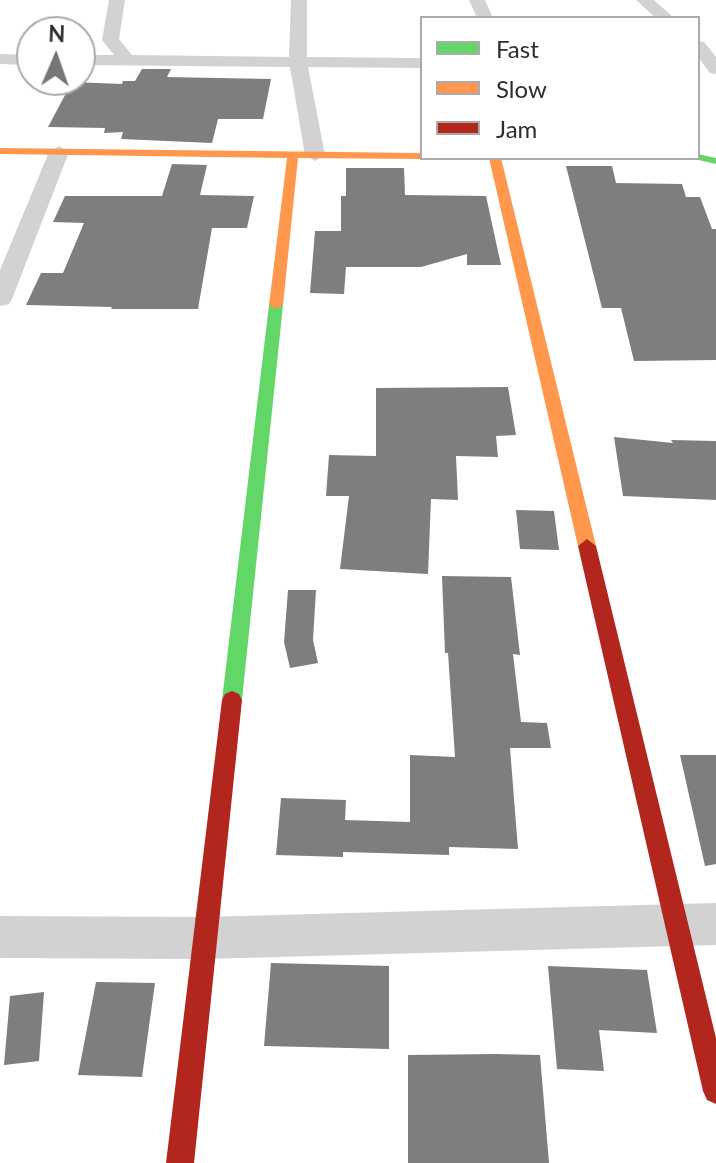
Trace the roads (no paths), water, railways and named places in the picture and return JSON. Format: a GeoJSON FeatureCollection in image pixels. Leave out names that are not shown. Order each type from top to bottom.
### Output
{"type":"FeatureCollection","features":[{"type":"Feature","properties":{"kind":"street"},"geometry":{"type":"LineString","coordinates":[[96,48],[110,40],[117,0]]}},
{"type":"Feature","properties":{"kind":"street"},"geometry":{"type":"LineString","coordinates":[[299,0],[298,62],[315,155]]}},
{"type":"Feature","properties":{"kind":"street"},"geometry":{"type":"LineString","coordinates":[[644,0],[664,16]]}},
{"type":"Feature","properties":{"kind":"street"},"geometry":{"type":"LineString","coordinates":[[110,40],[127,60]]}},
{"type":"Feature","properties":{"kind":"street"},"geometry":{"type":"LineString","coordinates":[[700,49],[716,69]]}},
{"type":"Feature","properties":{"kind":"street"},"geometry":{"type":"LineString","coordinates":[[96,59],[420,63]]}},
{"type":"Feature","properties":{"kind":"street"},"geometry":{"type":"LineString","coordinates":[[0,151],[420,156]]}},
{"type":"Feature","properties":{"kind":"street"},"geometry":{"type":"LineString","coordinates":[[0,299],[59,152]]}},
{"type":"Feature","properties":{"kind":"street"},"geometry":{"type":"LineString","coordinates":[[180,1163],[293,155]]}},
{"type":"Feature","properties":{"kind":"street"},"geometry":{"type":"LineString","coordinates":[[496,160],[697,924],[716,1091]]}},
{"type":"Feature","properties":{"kind":"street"},"geometry":{"type":"LineString","coordinates":[[0,937],[204,938],[697,924]]}}]}
